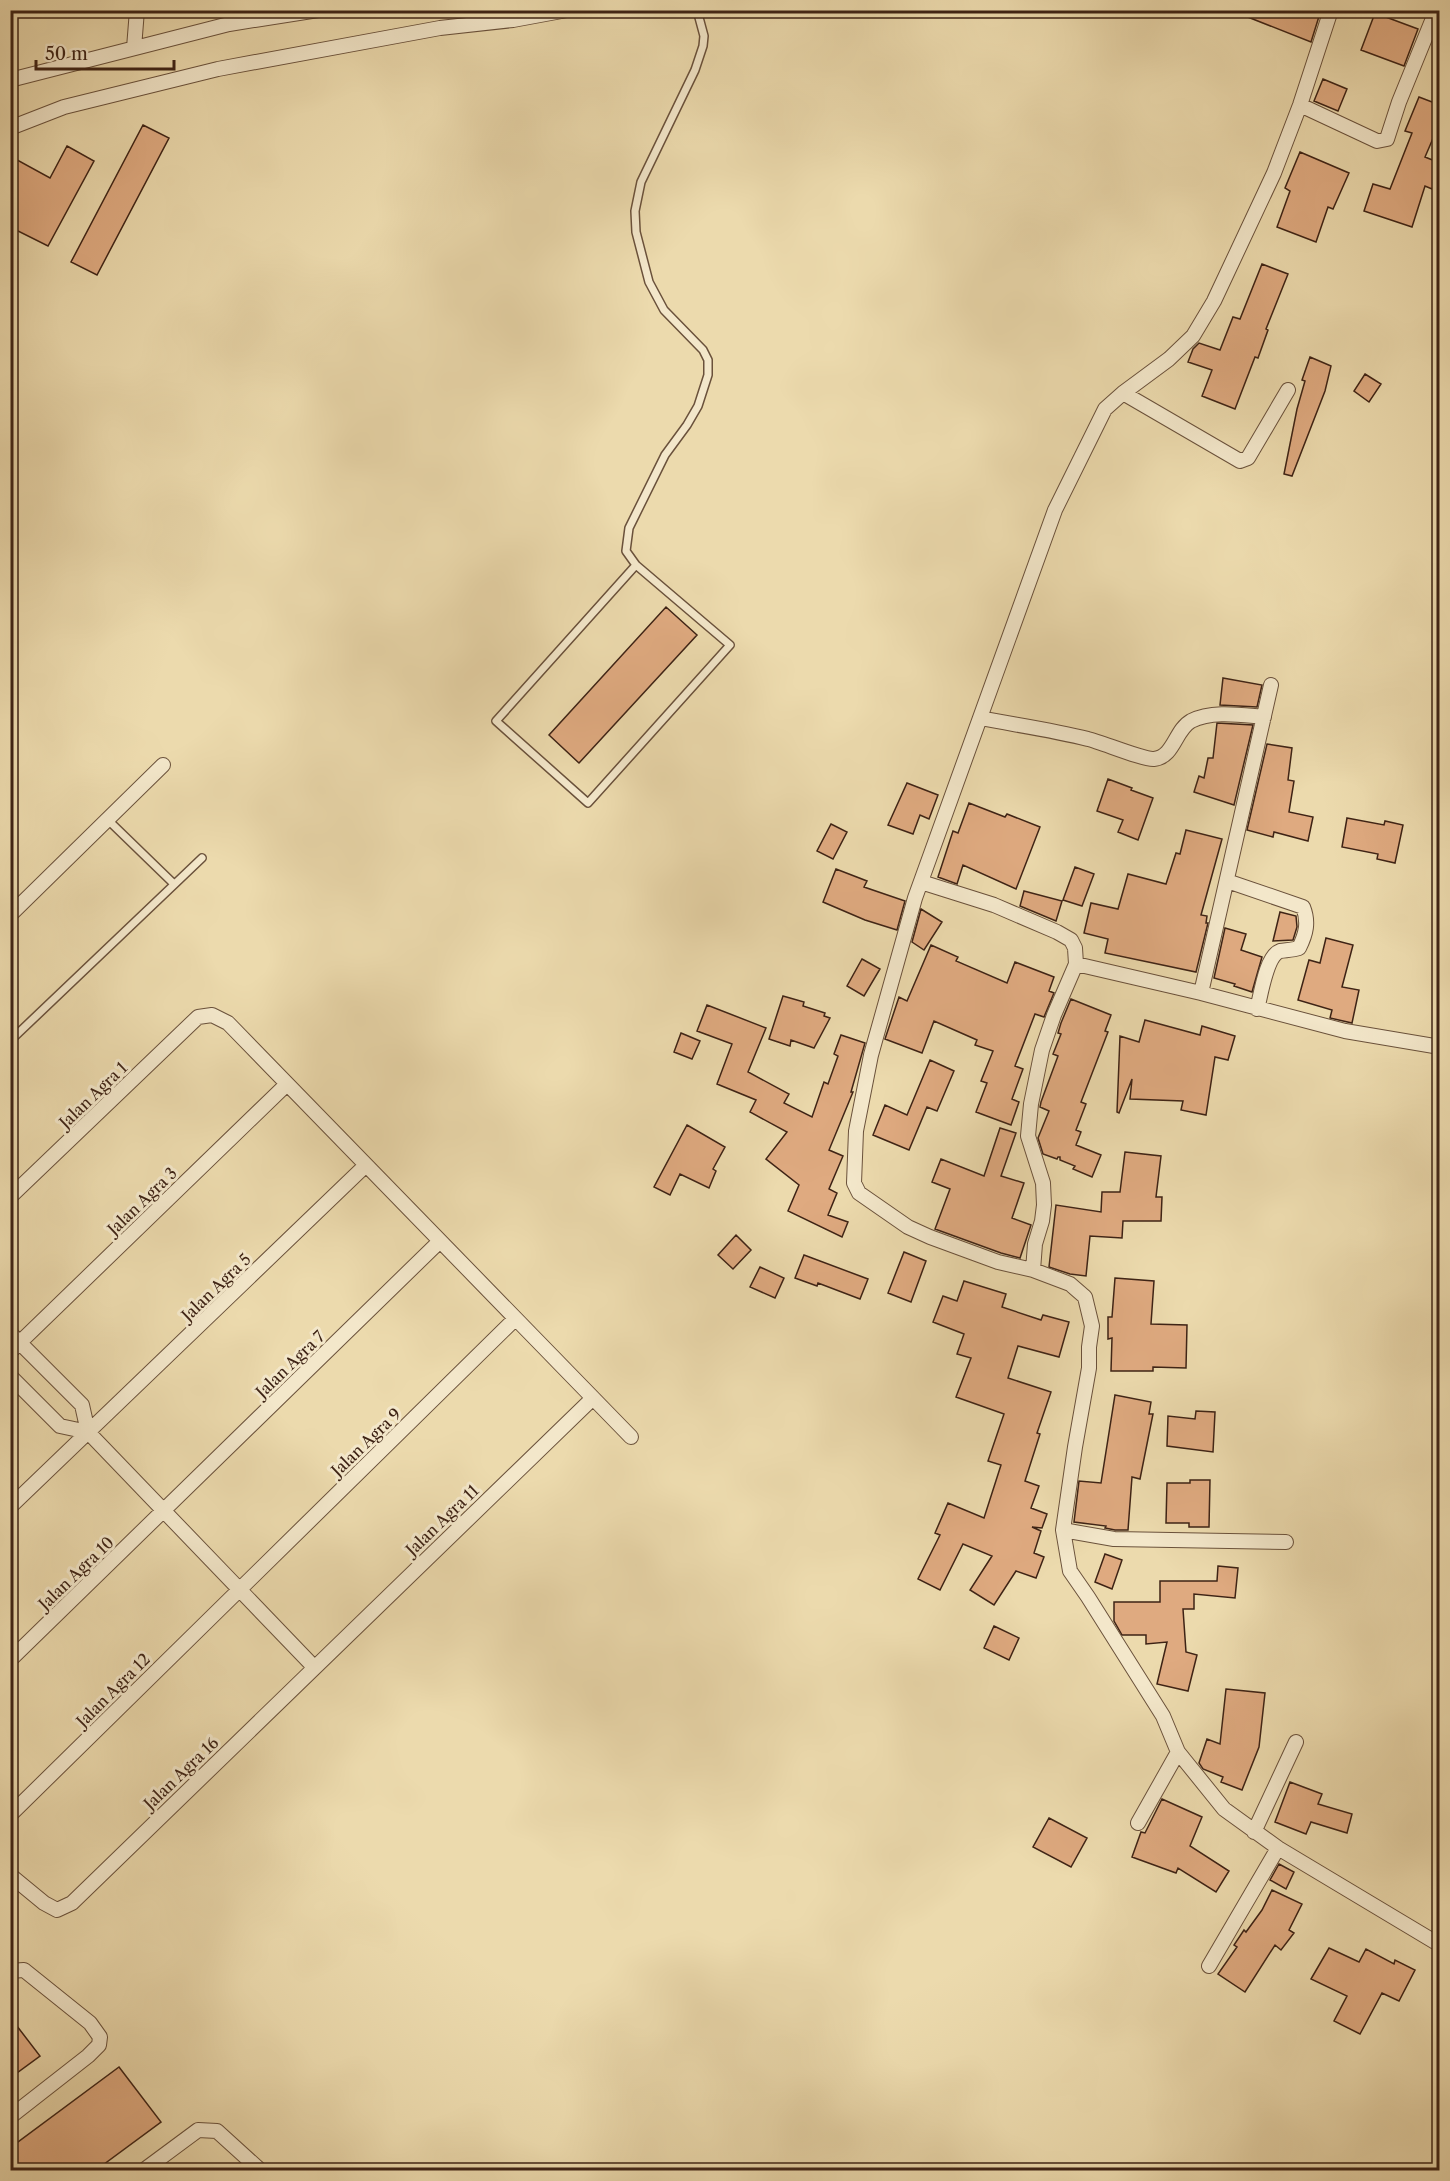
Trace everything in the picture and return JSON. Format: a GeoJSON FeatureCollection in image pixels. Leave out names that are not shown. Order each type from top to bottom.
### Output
{"type":"FeatureCollection","features":[{"type":"Feature","properties":{"kind":"street"},"geometry":{"type":"LineString","coordinates":[[134,48],[137,10]]}},
{"type":"Feature","properties":{"kind":"street"},"geometry":{"type":"LineString","coordinates":[[10,80],[229,24],[318,10]]}},
{"type":"Feature","properties":{"kind":"street"},"geometry":{"type":"LineString","coordinates":[[10,128],[74,105],[218,69],[440,28],[513,20],[567,10]]}},
{"type":"Feature","properties":{"kind":"street"},"geometry":{"type":"LineString","coordinates":[[1331,10],[1300,105],[1274,173],[1214,301],[1193,336],[1160,366],[1105,409],[1055,510],[921,882],[871,1055],[856,1131],[854,1183],[859,1193],[908,1227],[998,1262],[1033,1270],[1070,1284],[1085,1297],[1092,1326],[1089,1368],[1063,1530],[1070,1571],[1163,1716],[1178,1752],[1224,1809],[1278,1848],[1440,1945]]}},
{"type":"Feature","properties":{"kind":"street"},"geometry":{"type":"LineString","coordinates":[[1300,105],[1377,141],[1387,139],[1399,102],[1436,11]]}},
{"type":"Feature","properties":{"kind":"street"},"geometry":{"type":"LineString","coordinates":[[1123,393],[1240,461],[1248,458],[1288,390]]}},
{"type":"Feature","properties":{"kind":"street"},"geometry":{"type":"LineString","coordinates":[[1201,993],[1271,685]]}},
{"type":"Feature","properties":{"kind":"street"},"geometry":{"type":"LineString","coordinates":[[980,718],[1088,739],[1152,759],[1165,755],[1182,728],[1192,721],[1229,714],[1264,717]]}},
{"type":"Feature","properties":{"kind":"street"},"geometry":{"type":"LineString","coordinates":[[10,915],[163,765]]}},
{"type":"Feature","properties":{"kind":"street"},"geometry":{"type":"LineString","coordinates":[[1227,881],[1303,907],[1307,918],[1305,936],[1299,948],[1289,952],[1281,951],[1273,956],[1267,969],[1257,1009]]}},
{"type":"Feature","properties":{"kind":"street"},"geometry":{"type":"LineString","coordinates":[[921,882],[994,905],[1057,932],[1071,940],[1075,948],[1076,964],[1042,1050],[1032,1104],[1028,1136],[1043,1183],[1044,1205],[1035,1244],[1033,1270]]}},
{"type":"Feature","properties":{"kind":"street"},"geometry":{"type":"LineString","coordinates":[[1076,964],[1201,993],[1345,1032],[1440,1047]]}},
{"type":"Feature","properties":{"kind":"street","name":"Jalan Agra 1"},"geometry":{"type":"LineString","coordinates":[[10,1197],[198,1017],[212,1015],[228,1023],[287,1084]]}},
{"type":"Feature","properties":{"kind":"street"},"geometry":{"type":"LineString","coordinates":[[287,1084],[631,1437]]}},
{"type":"Feature","properties":{"kind":"street","name":"Jalan Agra 3"},"geometry":{"type":"LineString","coordinates":[[14,1343],[287,1084]]}},
{"type":"Feature","properties":{"kind":"street","name":"Jalan Agra 5"},"geometry":{"type":"LineString","coordinates":[[10,1507],[366,1165]]}},
{"type":"Feature","properties":{"kind":"street","name":"Jalan Agra 7"},"geometry":{"type":"LineString","coordinates":[[164,1511],[440,1241]]}},
{"type":"Feature","properties":{"kind":"street","name":"Jalan Agra 9"},"geometry":{"type":"LineString","coordinates":[[240,1590],[515,1318]]}},
{"type":"Feature","properties":{"kind":"street"},"geometry":{"type":"LineString","coordinates":[[14,1343],[82,1405],[88,1432],[314,1667]]}},
{"type":"Feature","properties":{"kind":"street"},"geometry":{"type":"LineString","coordinates":[[10,1376],[60,1426],[88,1432]]}},
{"type":"Feature","properties":{"kind":"street","name":"Jalan Agra 11"},"geometry":{"type":"LineString","coordinates":[[314,1667],[593,1398]]}},
{"type":"Feature","properties":{"kind":"street","name":"Jalan Agra 10"},"geometry":{"type":"LineString","coordinates":[[10,1660],[164,1511]]}},
{"type":"Feature","properties":{"kind":"street"},"geometry":{"type":"LineString","coordinates":[[1063,1530],[1114,1539],[1286,1542]]}},
{"type":"Feature","properties":{"kind":"street","name":"Jalan Agra 12"},"geometry":{"type":"LineString","coordinates":[[10,1815],[240,1590]]}},
{"type":"Feature","properties":{"kind":"street","name":"Jalan Agra 16"},"geometry":{"type":"LineString","coordinates":[[10,1875],[44,1903],[57,1910],[72,1903],[314,1667]]}},
{"type":"Feature","properties":{"kind":"street"},"geometry":{"type":"LineString","coordinates":[[1254,1832],[1296,1742]]}},
{"type":"Feature","properties":{"kind":"street"},"geometry":{"type":"LineString","coordinates":[[1138,1823],[1178,1752]]}},
{"type":"Feature","properties":{"kind":"street"},"geometry":{"type":"LineString","coordinates":[[1209,1966],[1278,1848]]}},
{"type":"Feature","properties":{"kind":"street"},"geometry":{"type":"LineString","coordinates":[[10,2117],[99,2045],[100,2037],[90,2023],[17,1971]]}},
{"type":"Feature","properties":{"kind":"street"},"geometry":{"type":"LineString","coordinates":[[144,2170],[198,2130],[217,2131],[260,2170]]}},
{"type":"Feature","properties":{"kind":"lane"},"geometry":{"type":"LineString","coordinates":[[636,565],[496,721],[588,803],[730,645],[636,565],[626,551],[629,528],[665,456],[698,406],[708,375],[708,360],[703,350],[664,310],[649,282],[636,232],[635,211],[645,172],[695,70],[703,46],[704,36],[697,10]]}},
{"type":"Feature","properties":{"kind":"lane"},"geometry":{"type":"LineString","coordinates":[[108,820],[174,884]]}},
{"type":"Feature","properties":{"kind":"lane"},"geometry":{"type":"LineString","coordinates":[[10,1041],[202,858]]}},
{"type":"Feature","properties":{"kind":"building"},"geometry":{"type":"Polygon","coordinates":[[[1230,10],[1321,10],[1311,42],[1230,10]]]}},
{"type":"Feature","properties":{"kind":"building"},"geometry":{"type":"Polygon","coordinates":[[[1375,13],[1418,29],[1404,66],[1361,50],[1375,13]]]}},
{"type":"Feature","properties":{"kind":"building"},"geometry":{"type":"Polygon","coordinates":[[[1323,79],[1347,89],[1338,111],[1314,101],[1323,79]]]}},
{"type":"Feature","properties":{"kind":"building"},"geometry":{"type":"Polygon","coordinates":[[[1419,97],[1440,105],[1440,122],[1425,157],[1440,163],[1440,171],[1432,189],[1425,186],[1412,227],[1364,211],[1373,184],[1390,189],[1412,133],[1405,131],[1419,97]]]}},
{"type":"Feature","properties":{"kind":"building"},"geometry":{"type":"Polygon","coordinates":[[[143,125],[169,138],[97,275],[71,262],[143,125]]]}},
{"type":"Feature","properties":{"kind":"building"},"geometry":{"type":"Polygon","coordinates":[[[67,146],[94,161],[48,246],[10,227],[10,156],[50,178],[67,146]]]}},
{"type":"Feature","properties":{"kind":"building"},"geometry":{"type":"Polygon","coordinates":[[[1300,152],[1349,173],[1333,209],[1328,207],[1316,242],[1277,227],[1290,191],[1285,188],[1300,152]]]}},
{"type":"Feature","properties":{"kind":"building"},"geometry":{"type":"Polygon","coordinates":[[[1262,264],[1288,274],[1266,329],[1268,330],[1258,358],[1255,357],[1235,409],[1202,396],[1212,370],[1188,362],[1193,349],[1199,343],[1220,350],[1233,317],[1240,319],[1262,264]]]}},
{"type":"Feature","properties":{"kind":"building"},"geometry":{"type":"Polygon","coordinates":[[[1310,357],[1331,366],[1325,391],[1292,476],[1284,474],[1305,381],[1302,380],[1310,357]]]}},
{"type":"Feature","properties":{"kind":"building"},"geometry":{"type":"Polygon","coordinates":[[[1365,374],[1381,384],[1369,402],[1354,391],[1365,374]]]}},
{"type":"Feature","properties":{"kind":"building"},"geometry":{"type":"Polygon","coordinates":[[[666,607],[697,635],[579,763],[549,735],[666,607]]]}},
{"type":"Feature","properties":{"kind":"building"},"geometry":{"type":"Polygon","coordinates":[[[1223,678],[1262,685],[1257,707],[1220,705],[1223,678]]]}},
{"type":"Feature","properties":{"kind":"building"},"geometry":{"type":"Polygon","coordinates":[[[1217,723],[1253,725],[1234,805],[1194,792],[1199,776],[1204,778],[1208,758],[1213,758],[1217,723]]]}},
{"type":"Feature","properties":{"kind":"building"},"geometry":{"type":"Polygon","coordinates":[[[1267,744],[1292,748],[1288,780],[1294,781],[1289,812],[1313,817],[1308,841],[1274,832],[1273,837],[1247,830],[1267,744]]]}},
{"type":"Feature","properties":{"kind":"building"},"geometry":{"type":"Polygon","coordinates":[[[1108,779],[1153,798],[1138,840],[1118,832],[1123,820],[1097,811],[1108,779]]]}},
{"type":"Feature","properties":{"kind":"building"},"geometry":{"type":"Polygon","coordinates":[[[907,783],[938,795],[929,819],[920,815],[913,834],[888,825],[907,783]]]}},
{"type":"Feature","properties":{"kind":"building"},"geometry":{"type":"Polygon","coordinates":[[[969,803],[1040,827],[1016,889],[963,865],[957,884],[938,877],[953,831],[958,833],[969,803]]]}},
{"type":"Feature","properties":{"kind":"building"},"geometry":{"type":"Polygon","coordinates":[[[1347,818],[1384,825],[1385,821],[1403,825],[1395,863],[1377,859],[1378,854],[1342,847],[1347,818]]]}},
{"type":"Feature","properties":{"kind":"building"},"geometry":{"type":"Polygon","coordinates":[[[831,824],[847,832],[833,859],[817,851],[831,824]]]}},
{"type":"Feature","properties":{"kind":"building"},"geometry":{"type":"Polygon","coordinates":[[[1186,830],[1222,839],[1201,915],[1207,916],[1206,923],[1208,923],[1196,972],[1105,953],[1108,939],[1084,933],[1091,903],[1118,909],[1128,874],[1166,884],[1176,853],[1180,854],[1186,830]]]}},
{"type":"Feature","properties":{"kind":"building"},"geometry":{"type":"Polygon","coordinates":[[[1075,867],[1094,874],[1082,906],[1063,900],[1075,867]]]}},
{"type":"Feature","properties":{"kind":"building"},"geometry":{"type":"Polygon","coordinates":[[[836,869],[867,881],[864,887],[905,901],[897,930],[865,920],[823,902],[836,869]]]}},
{"type":"Feature","properties":{"kind":"building"},"geometry":{"type":"Polygon","coordinates":[[[1024,891],[1062,901],[1056,921],[1020,906],[1024,891]]]}},
{"type":"Feature","properties":{"kind":"building"},"geometry":{"type":"Polygon","coordinates":[[[921,909],[942,922],[924,950],[912,942],[921,909]]]}},
{"type":"Feature","properties":{"kind":"building"},"geometry":{"type":"Polygon","coordinates":[[[1280,912],[1296,916],[1297,927],[1293,940],[1273,941],[1280,912]]]}},
{"type":"Feature","properties":{"kind":"building"},"geometry":{"type":"Polygon","coordinates":[[[1225,928],[1246,934],[1241,950],[1262,957],[1252,992],[1214,978],[1225,928]]]}},
{"type":"Feature","properties":{"kind":"building"},"geometry":{"type":"Polygon","coordinates":[[[1326,938],[1353,945],[1342,987],[1359,990],[1352,1023],[1330,1018],[1332,1010],[1298,1000],[1309,960],[1320,963],[1326,938]]]}},
{"type":"Feature","properties":{"kind":"building"},"geometry":{"type":"Polygon","coordinates":[[[931,945],[958,957],[956,961],[1007,983],[1015,962],[1054,977],[1049,991],[1054,993],[1044,1017],[1035,1014],[1015,1066],[1023,1069],[1012,1099],[1019,1102],[1011,1125],[976,1112],[987,1083],[981,1081],[993,1051],[975,1045],[977,1040],[934,1021],[922,1053],[885,1039],[899,997],[907,1001],[931,945]]]}},
{"type":"Feature","properties":{"kind":"building"},"geometry":{"type":"Polygon","coordinates":[[[862,959],[880,969],[864,996],[847,986],[862,959]]]}},
{"type":"Feature","properties":{"kind":"building"},"geometry":{"type":"Polygon","coordinates":[[[783,996],[804,1002],[803,1006],[825,1013],[824,1016],[830,1018],[814,1048],[791,1040],[790,1046],[769,1039],[783,996]]]}},
{"type":"Feature","properties":{"kind":"building"},"geometry":{"type":"Polygon","coordinates":[[[1071,999],[1111,1015],[1105,1031],[1108,1032],[1081,1102],[1086,1104],[1076,1130],[1081,1132],[1076,1145],[1101,1155],[1092,1177],[1073,1169],[1075,1166],[1060,1160],[1060,1157],[1057,1159],[1043,1154],[1038,1138],[1049,1111],[1040,1107],[1041,1102],[1058,1056],[1053,1054],[1061,1034],[1058,1033],[1061,1023],[1071,999]]]}},
{"type":"Feature","properties":{"kind":"building"},"geometry":{"type":"Polygon","coordinates":[[[707,1005],[766,1028],[748,1072],[789,1094],[784,1103],[812,1117],[824,1082],[828,1084],[838,1056],[834,1054],[841,1035],[865,1043],[851,1092],[853,1092],[829,1150],[843,1156],[829,1189],[837,1193],[828,1215],[848,1222],[842,1237],[788,1211],[799,1185],[766,1159],[787,1132],[750,1112],[756,1100],[717,1084],[732,1044],[697,1031],[707,1005]]]}},
{"type":"Feature","properties":{"kind":"building"},"geometry":{"type":"Polygon","coordinates":[[[1145,1020],[1200,1035],[1202,1026],[1235,1036],[1228,1060],[1215,1057],[1206,1115],[1181,1110],[1183,1101],[1130,1099],[1132,1079],[1119,1113],[1117,1112],[1120,1036],[1139,1042],[1145,1020]]]}},
{"type":"Feature","properties":{"kind":"building"},"geometry":{"type":"Polygon","coordinates":[[[681,1033],[700,1041],[692,1059],[674,1052],[681,1033]]]}},
{"type":"Feature","properties":{"kind":"building"},"geometry":{"type":"Polygon","coordinates":[[[930,1060],[954,1071],[937,1111],[927,1107],[909,1150],[873,1135],[885,1105],[907,1115],[930,1060]]]}},
{"type":"Feature","properties":{"kind":"building"},"geometry":{"type":"Polygon","coordinates":[[[687,1125],[725,1147],[713,1169],[716,1171],[709,1188],[680,1174],[670,1195],[654,1187],[687,1125]]]}},
{"type":"Feature","properties":{"kind":"building"},"geometry":{"type":"Polygon","coordinates":[[[1000,1128],[1016,1133],[1001,1176],[1024,1183],[1012,1218],[1031,1225],[1020,1258],[935,1229],[950,1189],[932,1182],[941,1159],[984,1176],[1000,1128]]]}},
{"type":"Feature","properties":{"kind":"building"},"geometry":{"type":"Polygon","coordinates":[[[1125,1152],[1161,1156],[1156,1197],[1162,1197],[1161,1221],[1123,1221],[1122,1238],[1090,1236],[1086,1276],[1070,1274],[1049,1267],[1056,1205],[1101,1212],[1102,1192],[1120,1192],[1125,1152]]]}},
{"type":"Feature","properties":{"kind":"building"},"geometry":{"type":"Polygon","coordinates":[[[736,1235],[751,1250],[733,1269],[718,1255],[736,1235]]]}},
{"type":"Feature","properties":{"kind":"building"},"geometry":{"type":"Polygon","coordinates":[[[904,1252],[926,1261],[911,1302],[888,1293],[904,1252]]]}},
{"type":"Feature","properties":{"kind":"building"},"geometry":{"type":"Polygon","coordinates":[[[804,1255],[868,1279],[860,1299],[818,1283],[817,1286],[795,1278],[804,1255]]]}},
{"type":"Feature","properties":{"kind":"building"},"geometry":{"type":"Polygon","coordinates":[[[760,1267],[784,1278],[775,1298],[750,1287],[760,1267]]]}},
{"type":"Feature","properties":{"kind":"building"},"geometry":{"type":"Polygon","coordinates":[[[1115,1278],[1154,1281],[1151,1324],[1187,1325],[1186,1368],[1153,1367],[1153,1371],[1111,1371],[1112,1338],[1108,1339],[1108,1317],[1112,1317],[1115,1278]]]}},
{"type":"Feature","properties":{"kind":"building"},"geometry":{"type":"Polygon","coordinates":[[[964,1281],[1006,1294],[1002,1307],[1041,1320],[1043,1315],[1069,1322],[1059,1357],[1018,1346],[1008,1378],[1051,1392],[1037,1433],[1040,1434],[1025,1481],[1039,1486],[1031,1508],[1047,1514],[1042,1528],[1032,1527],[1041,1531],[1034,1553],[1044,1557],[1036,1578],[1016,1571],[994,1605],[970,1590],[992,1556],[963,1544],[940,1590],[918,1579],[940,1535],[935,1533],[948,1503],[984,1518],[1001,1465],[988,1461],[1004,1414],[956,1397],[971,1358],[957,1354],[964,1334],[933,1322],[943,1296],[957,1301],[964,1281]]]}},
{"type":"Feature","properties":{"kind":"building"},"geometry":{"type":"Polygon","coordinates":[[[1115,1395],[1151,1402],[1149,1414],[1153,1414],[1140,1479],[1132,1477],[1128,1530],[1115,1530],[1105,1528],[1106,1526],[1074,1522],[1079,1481],[1101,1483],[1115,1395]]]}},
{"type":"Feature","properties":{"kind":"building"},"geometry":{"type":"Polygon","coordinates":[[[1196,1411],[1215,1412],[1213,1452],[1167,1446],[1168,1416],[1195,1419],[1196,1411]]]}},
{"type":"Feature","properties":{"kind":"building"},"geometry":{"type":"Polygon","coordinates":[[[1190,1480],[1210,1480],[1209,1527],[1189,1527],[1189,1523],[1166,1523],[1167,1483],[1190,1483],[1190,1480]]]}},
{"type":"Feature","properties":{"kind":"building"},"geometry":{"type":"Polygon","coordinates":[[[1105,1554],[1122,1560],[1112,1589],[1095,1582],[1105,1554]]]}},
{"type":"Feature","properties":{"kind":"building"},"geometry":{"type":"Polygon","coordinates":[[[1218,1566],[1238,1568],[1235,1598],[1194,1594],[1194,1609],[1183,1609],[1186,1652],[1197,1655],[1188,1691],[1157,1684],[1167,1642],[1146,1644],[1146,1635],[1122,1635],[1114,1621],[1114,1602],[1160,1602],[1160,1581],[1217,1581],[1218,1566]]]}},
{"type":"Feature","properties":{"kind":"building"},"geometry":{"type":"Polygon","coordinates":[[[994,1626],[1019,1638],[1009,1660],[984,1648],[994,1626]]]}},
{"type":"Feature","properties":{"kind":"building"},"geometry":{"type":"Polygon","coordinates":[[[1226,1689],[1265,1693],[1259,1747],[1242,1790],[1221,1782],[1223,1777],[1203,1769],[1199,1763],[1207,1739],[1220,1744],[1226,1689]]]}},
{"type":"Feature","properties":{"kind":"building"},"geometry":{"type":"Polygon","coordinates":[[[1290,1782],[1322,1794],[1318,1804],[1352,1814],[1347,1833],[1311,1822],[1306,1834],[1275,1822],[1290,1782]]]}},
{"type":"Feature","properties":{"kind":"building"},"geometry":{"type":"Polygon","coordinates":[[[1162,1799],[1202,1817],[1190,1846],[1229,1871],[1216,1892],[1178,1868],[1176,1873],[1132,1857],[1141,1832],[1145,1833],[1162,1799]]]}},
{"type":"Feature","properties":{"kind":"building"},"geometry":{"type":"Polygon","coordinates":[[[1049,1818],[1087,1838],[1071,1867],[1033,1847],[1049,1818]]]}},
{"type":"Feature","properties":{"kind":"building"},"geometry":{"type":"Polygon","coordinates":[[[1279,1864],[1294,1872],[1286,1889],[1270,1880],[1279,1864]]]}},
{"type":"Feature","properties":{"kind":"building"},"geometry":{"type":"Polygon","coordinates":[[[1272,1890],[1302,1904],[1289,1930],[1294,1933],[1281,1950],[1275,1945],[1245,1992],[1218,1974],[1237,1947],[1234,1945],[1244,1930],[1246,1932],[1262,1910],[1272,1890]]]}},
{"type":"Feature","properties":{"kind":"building"},"geometry":{"type":"Polygon","coordinates":[[[1329,1948],[1359,1962],[1366,1949],[1394,1964],[1395,1960],[1415,1970],[1399,2001],[1382,1993],[1360,2034],[1334,2021],[1347,1996],[1311,1979],[1329,1948]]]}},
{"type":"Feature","properties":{"kind":"building"},"geometry":{"type":"Polygon","coordinates":[[[10,2017],[40,2056],[10,2078],[10,2017]]]}},
{"type":"Feature","properties":{"kind":"building"},"geometry":{"type":"Polygon","coordinates":[[[119,2067],[161,2122],[96,2170],[10,2170],[10,2148],[119,2067]]]}}]}
